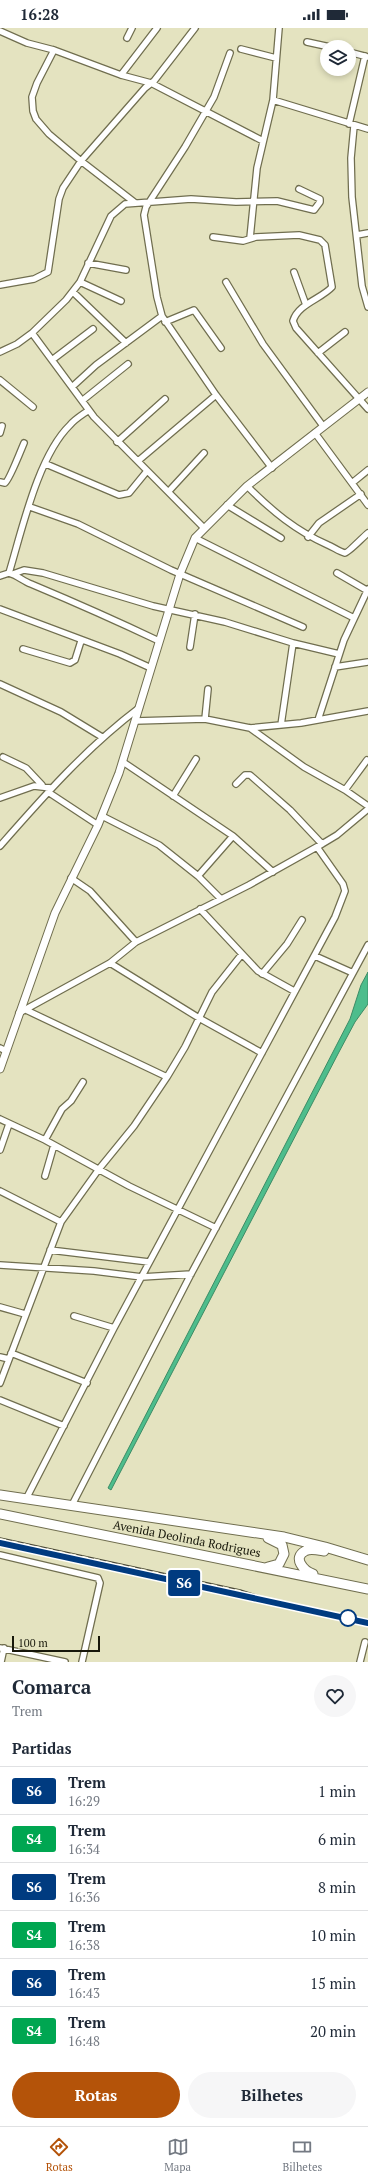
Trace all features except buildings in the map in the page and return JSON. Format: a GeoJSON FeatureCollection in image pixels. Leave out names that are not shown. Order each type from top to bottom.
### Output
{"type":"FeatureCollection","features":[{"type":"Feature","properties":{"kind":"highway","name":"Avenida Deolinda Rodrigues"},"geometry":{"type":"LineString","coordinates":[[0,1495],[284,1537],[368,1560]]}},
{"type":"Feature","properties":{"kind":"highway","name":"Avenida Deolinda Rodrigues"},"geometry":{"type":"LineString","coordinates":[[0,1514],[368,1589]]}},
{"type":"Feature","properties":{"kind":"highway"},"geometry":{"type":"LineString","coordinates":[[239,1563],[274,1566],[283,1560],[284,1554],[282,1545],[276,1541],[248,1532]]}},
{"type":"Feature","properties":{"kind":"highway"},"geometry":{"type":"LineString","coordinates":[[337,1582],[307,1572],[301,1566],[299,1559],[306,1550],[345,1553]]}},
{"type":"Feature","properties":{"kind":"street"},"geometry":{"type":"LineString","coordinates":[[127,38],[132,28]]}},
{"type":"Feature","properties":{"kind":"street"},"geometry":{"type":"LineString","coordinates":[[121,75],[157,28]]}},
{"type":"Feature","properties":{"kind":"street"},"geometry":{"type":"LineString","coordinates":[[0,285],[34,279],[48,272],[59,199],[68,178],[81,161],[189,39],[195,28]]}},
{"type":"Feature","properties":{"kind":"street"},"geometry":{"type":"LineString","coordinates":[[250,238],[252,202],[263,141],[273,100],[279,28]]}},
{"type":"Feature","properties":{"kind":"street"},"geometry":{"type":"LineString","coordinates":[[0,31],[27,43],[54,50],[121,75],[151,83],[263,141]]}},
{"type":"Feature","properties":{"kind":"street"},"geometry":{"type":"LineString","coordinates":[[307,42],[320,45]]}},
{"type":"Feature","properties":{"kind":"street"},"geometry":{"type":"LineString","coordinates":[[241,49],[276,58]]}},
{"type":"Feature","properties":{"kind":"street"},"geometry":{"type":"LineString","coordinates":[[54,50],[34,88],[32,97],[33,111],[40,125],[81,161],[134,202]]}},
{"type":"Feature","properties":{"kind":"street"},"geometry":{"type":"LineString","coordinates":[[230,52],[216,91],[206,111],[150,202],[144,215],[157,297],[162,316],[216,395],[272,468]]}},
{"type":"Feature","properties":{"kind":"street"},"geometry":{"type":"LineString","coordinates":[[356,54],[367,57],[351,125],[351,158],[352,197],[362,286],[368,307]]}},
{"type":"Feature","properties":{"kind":"street"},"geometry":{"type":"LineString","coordinates":[[273,100],[368,129]]}},
{"type":"Feature","properties":{"kind":"street"},"geometry":{"type":"LineString","coordinates":[[0,352],[17,344],[32,333],[73,292],[80,282],[111,216],[119,207],[134,202],[191,199],[252,202],[277,201],[314,210],[320,202],[320,199],[299,189]]}},
{"type":"Feature","properties":{"kind":"street"},"geometry":{"type":"LineString","coordinates":[[357,235],[368,233]]}},
{"type":"Feature","properties":{"kind":"street"},"geometry":{"type":"LineString","coordinates":[[213,237],[243,241],[250,238],[299,235],[320,240],[325,245],[332,287],[306,305],[292,321],[296,328],[368,409]]}},
{"type":"Feature","properties":{"kind":"street"},"geometry":{"type":"LineString","coordinates":[[88,263],[126,270]]}},
{"type":"Feature","properties":{"kind":"street"},"geometry":{"type":"LineString","coordinates":[[294,272],[306,305]]}},
{"type":"Feature","properties":{"kind":"street"},"geometry":{"type":"LineString","coordinates":[[80,282],[121,301]]}},
{"type":"Feature","properties":{"kind":"street"},"geometry":{"type":"LineString","coordinates":[[226,282],[263,344],[323,426]]}},
{"type":"Feature","properties":{"kind":"street"},"geometry":{"type":"LineString","coordinates":[[73,292],[126,343]]}},
{"type":"Feature","properties":{"kind":"street"},"geometry":{"type":"LineString","coordinates":[[166,322],[196,310],[220,348]]}},
{"type":"Feature","properties":{"kind":"street"},"geometry":{"type":"LineString","coordinates":[[72,387],[162,316]]}},
{"type":"Feature","properties":{"kind":"street"},"geometry":{"type":"LineString","coordinates":[[52,360],[93,329]]}},
{"type":"Feature","properties":{"kind":"street"},"geometry":{"type":"LineString","coordinates":[[318,353],[345,332]]}},
{"type":"Feature","properties":{"kind":"street"},"geometry":{"type":"LineString","coordinates":[[32,333],[89,410],[117,442],[169,491],[204,528]]}},
{"type":"Feature","properties":{"kind":"street"},"geometry":{"type":"LineString","coordinates":[[83,400],[128,364]]}},
{"type":"Feature","properties":{"kind":"street"},"geometry":{"type":"LineString","coordinates":[[0,380],[33,407]]}},
{"type":"Feature","properties":{"kind":"street"},"geometry":{"type":"LineString","coordinates":[[0,1068],[3,1049],[22,1011],[55,914],[71,878],[98,825],[123,762],[180,574],[195,538],[247,486],[368,392]]}},
{"type":"Feature","properties":{"kind":"street"},"geometry":{"type":"LineString","coordinates":[[138,461],[216,395]]}},
{"type":"Feature","properties":{"kind":"street"},"geometry":{"type":"LineString","coordinates":[[117,442],[165,399]]}},
{"type":"Feature","properties":{"kind":"street"},"geometry":{"type":"LineString","coordinates":[[11,573],[35,488],[56,443],[69,426],[89,410]]}},
{"type":"Feature","properties":{"kind":"street"},"geometry":{"type":"LineString","coordinates":[[315,433],[368,505]]}},
{"type":"Feature","properties":{"kind":"street"},"geometry":{"type":"LineString","coordinates":[[0,482],[5,484],[9,480],[12,467],[24,443]]}},
{"type":"Feature","properties":{"kind":"street"},"geometry":{"type":"LineString","coordinates":[[169,491],[204,453]]}},
{"type":"Feature","properties":{"kind":"street"},"geometry":{"type":"LineString","coordinates":[[46,464],[119,495],[129,494],[147,471]]}},
{"type":"Feature","properties":{"kind":"street"},"geometry":{"type":"LineString","coordinates":[[352,483],[368,470]]}},
{"type":"Feature","properties":{"kind":"street"},"geometry":{"type":"LineString","coordinates":[[247,486],[289,525],[308,537],[346,553],[368,534]]}},
{"type":"Feature","properties":{"kind":"street"},"geometry":{"type":"LineString","coordinates":[[308,537],[319,522],[361,494]]}},
{"type":"Feature","properties":{"kind":"street"},"geometry":{"type":"LineString","coordinates":[[227,505],[281,538]]}},
{"type":"Feature","properties":{"kind":"street"},"geometry":{"type":"LineString","coordinates":[[30,507],[78,524],[180,574],[303,627]]}},
{"type":"Feature","properties":{"kind":"street"},"geometry":{"type":"LineString","coordinates":[[195,538],[354,618]]}},
{"type":"Feature","properties":{"kind":"street"},"geometry":{"type":"LineString","coordinates":[[1,574],[24,570],[38,571],[169,610],[196,614],[293,643],[339,654]]}},
{"type":"Feature","properties":{"kind":"street"},"geometry":{"type":"LineString","coordinates":[[11,573],[27,582],[101,613],[159,641]]}},
{"type":"Feature","properties":{"kind":"street"},"geometry":{"type":"LineString","coordinates":[[318,720],[339,654],[354,618],[368,591],[337,573]]}},
{"type":"Feature","properties":{"kind":"street"},"geometry":{"type":"LineString","coordinates":[[0,609],[81,641],[120,654],[151,668]]}},
{"type":"Feature","properties":{"kind":"street"},"geometry":{"type":"LineString","coordinates":[[190,647],[196,614]]}},
{"type":"Feature","properties":{"kind":"street"},"geometry":{"type":"LineString","coordinates":[[23,649],[70,663],[75,660],[81,641]]}},
{"type":"Feature","properties":{"kind":"street"},"geometry":{"type":"LineString","coordinates":[[281,725],[293,643]]}},
{"type":"Feature","properties":{"kind":"street"},"geometry":{"type":"LineString","coordinates":[[335,668],[368,662]]}},
{"type":"Feature","properties":{"kind":"street"},"geometry":{"type":"LineString","coordinates":[[0,684],[61,712],[102,737]]}},
{"type":"Feature","properties":{"kind":"street"},"geometry":{"type":"LineString","coordinates":[[205,719],[208,690]]}},
{"type":"Feature","properties":{"kind":"street"},"geometry":{"type":"LineString","coordinates":[[0,846],[50,790],[102,737],[139,708]]}},
{"type":"Feature","properties":{"kind":"street"},"geometry":{"type":"LineString","coordinates":[[135,721],[205,719],[250,728],[318,720],[368,712]]}},
{"type":"Feature","properties":{"kind":"street"},"geometry":{"type":"LineString","coordinates":[[250,728],[304,767],[345,790],[368,806]]}},
{"type":"Feature","properties":{"kind":"street"},"geometry":{"type":"LineString","coordinates":[[4,758],[26,768],[42,785],[98,825]]}},
{"type":"Feature","properties":{"kind":"street"},"geometry":{"type":"LineString","coordinates":[[173,796],[196,759]]}},
{"type":"Feature","properties":{"kind":"street"},"geometry":{"type":"LineString","coordinates":[[345,790],[367,760]]}},
{"type":"Feature","properties":{"kind":"street"},"geometry":{"type":"LineString","coordinates":[[123,762],[233,836],[273,872]]}},
{"type":"Feature","properties":{"kind":"street"},"geometry":{"type":"LineString","coordinates":[[26,1499],[149,1262],[294,991],[315,956],[335,917],[345,891],[338,875],[319,846],[290,810],[250,775],[245,775],[236,784]]}},
{"type":"Feature","properties":{"kind":"street"},"geometry":{"type":"LineString","coordinates":[[0,798],[42,785]]}},
{"type":"Feature","properties":{"kind":"street"},"geometry":{"type":"LineString","coordinates":[[22,1011],[110,963],[136,942],[273,872],[319,846],[337,835],[368,810]]}},
{"type":"Feature","properties":{"kind":"street"},"geometry":{"type":"LineString","coordinates":[[102,816],[159,845],[198,876],[221,899]]}},
{"type":"Feature","properties":{"kind":"street"},"geometry":{"type":"LineString","coordinates":[[198,876],[233,836]]}},
{"type":"Feature","properties":{"kind":"street"},"geometry":{"type":"LineString","coordinates":[[71,878],[90,891],[136,942]]}},
{"type":"Feature","properties":{"kind":"street"},"geometry":{"type":"LineString","coordinates":[[200,909],[262,974],[294,991]]}},
{"type":"Feature","properties":{"kind":"street"},"geometry":{"type":"LineString","coordinates":[[262,974],[287,944],[302,920]]}},
{"type":"Feature","properties":{"kind":"street"},"geometry":{"type":"LineString","coordinates":[[72,1505],[191,1274],[368,945]]}},
{"type":"Feature","properties":{"kind":"street"},"geometry":{"type":"LineString","coordinates":[[0,1383],[61,1222],[99,1169],[134,1126],[185,1047],[212,992],[242,954]]}},
{"type":"Feature","properties":{"kind":"street"},"geometry":{"type":"LineString","coordinates":[[315,956],[353,973]]}},
{"type":"Feature","properties":{"kind":"street"},"geometry":{"type":"LineString","coordinates":[[110,963],[198,1018],[262,1053]]}},
{"type":"Feature","properties":{"kind":"street"},"geometry":{"type":"LineString","coordinates":[[22,1011],[167,1077]]}},
{"type":"Feature","properties":{"kind":"street"},"geometry":{"type":"LineString","coordinates":[[45,1140],[62,1109],[71,1101],[83,1082]]}},
{"type":"Feature","properties":{"kind":"street"},"geometry":{"type":"LineString","coordinates":[[0,1119],[45,1140],[216,1228]]}},
{"type":"Feature","properties":{"kind":"street"},"geometry":{"type":"LineString","coordinates":[[0,1150],[9,1124]]}},
{"type":"Feature","properties":{"kind":"street"},"geometry":{"type":"LineString","coordinates":[[45,1176],[54,1145]]}},
{"type":"Feature","properties":{"kind":"street"},"geometry":{"type":"LineString","coordinates":[[0,1191],[61,1222]]}},
{"type":"Feature","properties":{"kind":"street"},"geometry":{"type":"LineString","coordinates":[[50,1250],[149,1262]]}},
{"type":"Feature","properties":{"kind":"street"},"geometry":{"type":"LineString","coordinates":[[0,1265],[94,1271],[142,1277],[191,1274]]}},
{"type":"Feature","properties":{"kind":"street"},"geometry":{"type":"LineString","coordinates":[[0,1307],[25,1314]]}},
{"type":"Feature","properties":{"kind":"street"},"geometry":{"type":"LineString","coordinates":[[74,1316],[114,1328]]}},
{"type":"Feature","properties":{"kind":"street"},"geometry":{"type":"LineString","coordinates":[[11,1353],[87,1383]]}},
{"type":"Feature","properties":{"kind":"street"},"geometry":{"type":"LineString","coordinates":[[0,1357],[9,1359]]}},
{"type":"Feature","properties":{"kind":"street"},"geometry":{"type":"LineString","coordinates":[[0,1400],[64,1426]]}},
{"type":"Feature","properties":{"kind":"street"},"geometry":{"type":"LineString","coordinates":[[0,1555],[98,1578],[100,1583],[82,1662]]}},
{"type":"Feature","properties":{"kind":"street"},"geometry":{"type":"LineString","coordinates":[[360,1662],[365,1642]]}},
{"type":"Feature","properties":{"kind":"street"},"geometry":{"type":"LineString","coordinates":[[1,1662],[2,1648],[65,1662]]}},
{"type":"Feature","properties":{"kind":"shaded area"},"geometry":{"type":"Polygon","coordinates":[[[368,972],[368,1004],[355,1022],[339,1052],[111,1490],[108,1488],[350,1019],[361,985],[368,972]]]}},
{"type":"Feature","properties":{"kind":"railway"},"geometry":{"type":"LineString","coordinates":[[0,1539],[240,1591],[281,1604],[368,1623]]}},
{"type":"Feature","properties":{"kind":"train","name":"S6"},"geometry":{"type":"LineString","coordinates":[[0,1543],[368,1623]]}}]}
